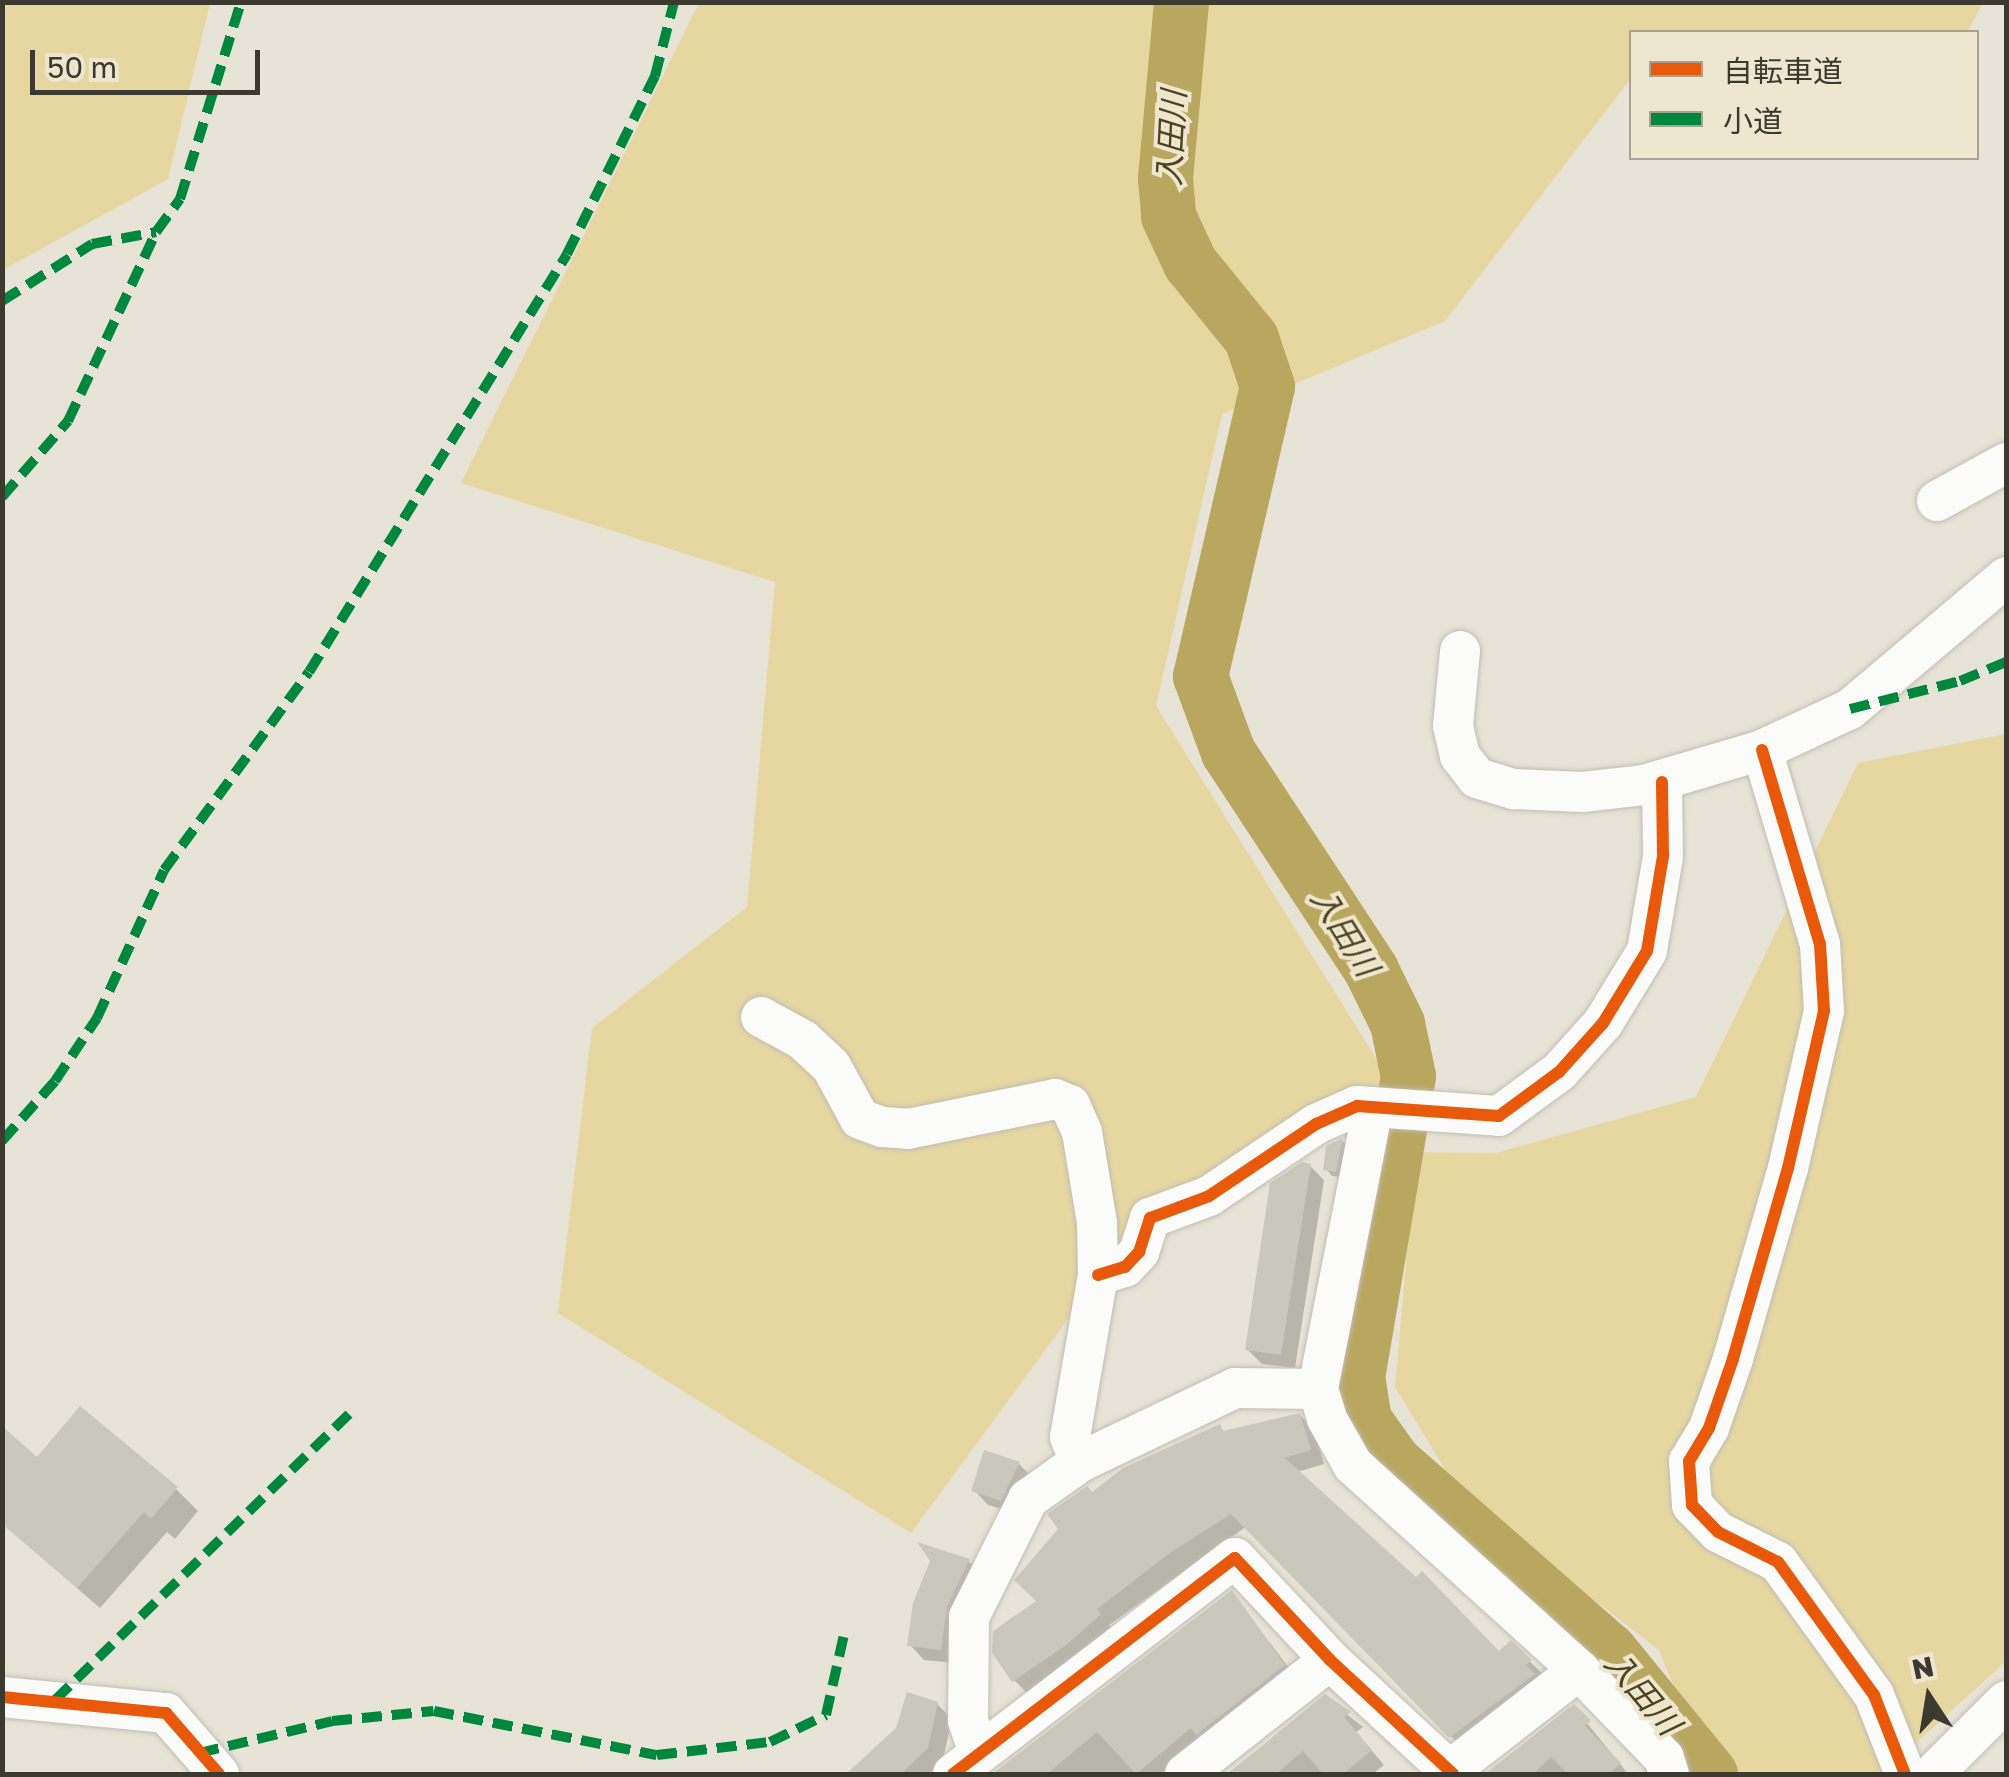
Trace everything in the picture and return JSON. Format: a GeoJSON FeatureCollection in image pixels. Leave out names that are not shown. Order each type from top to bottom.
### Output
{"type":"FeatureCollection","features":[{"type":"Feature","properties":{"kind":"street"},"geometry":{"type":"LineString","coordinates":[[1937,501],[2006,463]]}},
{"type":"Feature","properties":{"kind":"street"},"geometry":{"type":"LineString","coordinates":[[1460,651],[1453,726],[1460,756],[1476,778],[1514,789],[1582,792],[1662,782],[1762,750],[1850,710],[2006,577]]}},
{"type":"Feature","properties":{"kind":"street"},"geometry":{"type":"LineString","coordinates":[[1762,750],[1820,944],[1824,1010],[1738,1340],[1709,1428],[1689,1461],[1692,1505],[1718,1532],[1778,1562],[1874,1694],[1905,1774]]}},
{"type":"Feature","properties":{"kind":"street"},"geometry":{"type":"LineString","coordinates":[[1098,1275],[1125,1267],[1139,1252],[1150,1218],[1209,1196],[1316,1124],[1357,1106],[1436,1109],[1475,1119],[1519,1106],[1559,1072],[1624,995],[1647,952],[1663,856],[1662,782]]}},
{"type":"Feature","properties":{"kind":"street"},"geometry":{"type":"LineString","coordinates":[[761,1017],[803,1040],[830,1066],[860,1119],[882,1128],[908,1129],[1054,1099],[1070,1105],[1088,1168],[1098,1275],[1070,1437],[1080,1462]]}},
{"type":"Feature","properties":{"kind":"street"},"geometry":{"type":"LineString","coordinates":[[1375,1108],[1318,1389],[1353,1465],[1579,1670],[1664,1758],[1670,1774]]}},
{"type":"Feature","properties":{"kind":"street"},"geometry":{"type":"LineString","coordinates":[[966,1764],[969,1617],[1028,1499],[1080,1462],[1235,1388],[1318,1389]]}},
{"type":"Feature","properties":{"kind":"street"},"geometry":{"type":"LineString","coordinates":[[966,1764],[1235,1558],[1330,1660],[1449,1773],[1579,1670]]}},
{"type":"Feature","properties":{"kind":"street"},"geometry":{"type":"LineString","coordinates":[[1185,1774],[1330,1660]]}},
{"type":"Feature","properties":{"kind":"street"},"geometry":{"type":"LineString","coordinates":[[2,1697],[166,1713],[219,1774]]}},
{"type":"Feature","properties":{"kind":"street"},"geometry":{"type":"LineString","coordinates":[[1933,1774],[2006,1701]]}},
{"type":"Feature","properties":{"kind":"shaded area"},"geometry":{"type":"Polygon","coordinates":[[[3,2],[210,3],[168,179],[3,270],[3,2]]]}},
{"type":"Feature","properties":{"kind":"shaded area"},"geometry":{"type":"Polygon","coordinates":[[[699,3],[1983,3],[1968,30],[1629,30],[1629,81],[1445,321],[1222,414],[1156,706],[1391,1082],[1347,1093],[1145,1214],[911,1533],[558,1313],[592,1028],[747,907],[775,582],[461,483],[699,3]]]}},
{"type":"Feature","properties":{"kind":"shaded area"},"geometry":{"type":"Polygon","coordinates":[[[2006,734],[2006,1661],[1882,1774],[1710,1774],[1659,1650],[1463,1499],[1395,1387],[1416,1152],[1496,1153],[1696,1097],[1858,763],[2006,734]]]}},
{"type":"Feature","properties":{"kind":"building"},"geometry":{"type":"Polygon","coordinates":[[[1343,1138],[1336,1172],[1323,1170],[1326,1146],[1343,1138]]]}},
{"type":"Feature","properties":{"kind":"building"},"geometry":{"type":"Polygon","coordinates":[[[1302,1162],[1311,1164],[1281,1355],[1245,1350],[1270,1183],[1302,1162]]]}},
{"type":"Feature","properties":{"kind":"building"},"geometry":{"type":"Polygon","coordinates":[[[80,1406],[178,1487],[151,1519],[144,1512],[77,1588],[2,1524],[2,1426],[37,1457],[80,1406]]]}},
{"type":"Feature","properties":{"kind":"building"},"geometry":{"type":"Polygon","coordinates":[[[1300,1413],[1311,1450],[1285,1458],[1416,1577],[1422,1571],[1499,1651],[1511,1640],[1532,1660],[1526,1665],[1535,1674],[1449,1738],[1231,1514],[1170,1553],[1097,1609],[1101,1614],[1065,1646],[1012,1682],[992,1653],[993,1631],[1036,1601],[1014,1580],[1058,1529],[1047,1514],[1087,1486],[1092,1492],[1123,1468],[1220,1424],[1223,1431],[1300,1413]]]}},
{"type":"Feature","properties":{"kind":"building"},"geometry":{"type":"Polygon","coordinates":[[[984,1450],[1020,1462],[1001,1501],[971,1491],[984,1450]]]}},
{"type":"Feature","properties":{"kind":"building"},"geometry":{"type":"Polygon","coordinates":[[[917,1542],[970,1559],[947,1607],[941,1650],[907,1646],[913,1603],[930,1561],[917,1542]]]}},
{"type":"Feature","properties":{"kind":"building"},"geometry":{"type":"Polygon","coordinates":[[[1232,1590],[1285,1665],[1196,1735],[1191,1728],[1136,1774],[1097,1732],[1047,1774],[992,1774],[1232,1590]]]}},
{"type":"Feature","properties":{"kind":"building"},"geometry":{"type":"Polygon","coordinates":[[[907,1692],[938,1702],[928,1748],[901,1774],[846,1774],[896,1728],[907,1692]]]}},
{"type":"Feature","properties":{"kind":"building"},"geometry":{"type":"Polygon","coordinates":[[[1325,1694],[1351,1712],[1344,1717],[1372,1750],[1343,1774],[1323,1774],[1303,1751],[1276,1774],[1228,1774],[1325,1694]]]}},
{"type":"Feature","properties":{"kind":"building"},"geometry":{"type":"Polygon","coordinates":[[[1574,1704],[1591,1720],[1585,1726],[1621,1763],[1609,1774],[1568,1774],[1551,1757],[1533,1774],[1485,1774],[1574,1704]]]}},
{"type":"Feature","properties":{"kind":"waterway","name":"入田川"},"geometry":{"type":"LineString","coordinates":[[1181,2],[1165,178],[1168,216],[1190,263],[1251,338],[1267,386],[1200,676],[1228,752],[1371,970],[1397,1023],[1408,1076],[1357,1376],[1364,1420],[1394,1462],[1609,1650],[1710,1774]]}},
{"type":"Feature","properties":{"kind":"marked path"},"geometry":{"type":"LineString","coordinates":[[2,497],[68,421],[156,232],[180,199],[241,2]]}},
{"type":"Feature","properties":{"kind":"marked path"},"geometry":{"type":"LineString","coordinates":[[2,1141],[55,1081],[97,1018],[164,870],[309,672],[567,254],[655,76],[674,2]]}},
{"type":"Feature","properties":{"kind":"marked path"},"geometry":{"type":"LineString","coordinates":[[2,301],[92,244],[156,232]]}},
{"type":"Feature","properties":{"kind":"marked path"},"geometry":{"type":"LineString","coordinates":[[1850,709],[1960,681],[2006,662]]}},
{"type":"Feature","properties":{"kind":"marked path"},"geometry":{"type":"LineString","coordinates":[[55,1700],[354,1409]]}},
{"type":"Feature","properties":{"kind":"marked path"},"geometry":{"type":"LineString","coordinates":[[199,1753],[332,1721],[434,1711],[657,1755],[770,1742],[826,1715],[845,1630]]}},
{"type":"Feature","properties":{"kind":"cycle path"},"geometry":{"type":"LineString","coordinates":[[1762,750],[1820,944],[1824,1011],[1788,1168],[1733,1359],[1709,1428],[1689,1461],[1692,1505],[1718,1532],[1778,1562],[1874,1695],[1905,1774]]}},
{"type":"Feature","properties":{"kind":"cycle path"},"geometry":{"type":"LineString","coordinates":[[1098,1275],[1125,1267],[1139,1252],[1150,1218],[1209,1196],[1316,1124],[1357,1106],[1499,1116],[1559,1072],[1603,1023],[1647,951],[1663,856],[1662,782]]}},
{"type":"Feature","properties":{"kind":"cycle path"},"geometry":{"type":"LineString","coordinates":[[953,1774],[1235,1558],[1330,1660],[1453,1774]]}},
{"type":"Feature","properties":{"kind":"cycle path"},"geometry":{"type":"LineString","coordinates":[[2,1697],[166,1713],[219,1774]]}}]}
